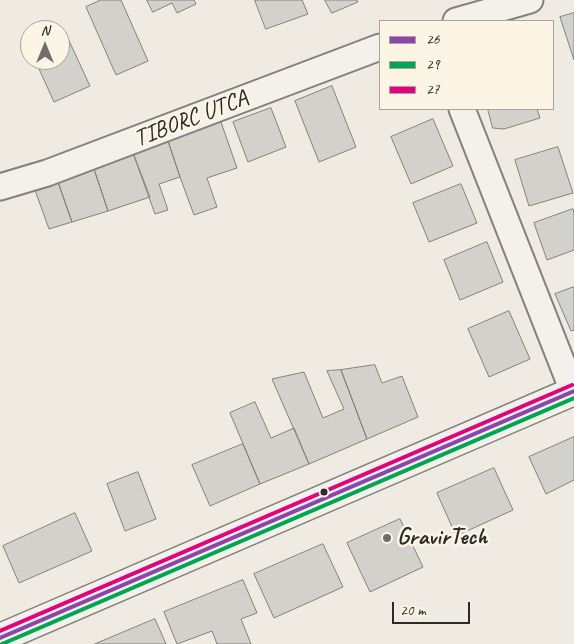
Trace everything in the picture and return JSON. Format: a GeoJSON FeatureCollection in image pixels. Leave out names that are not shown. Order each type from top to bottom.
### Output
{"type":"FeatureCollection","features":[{"type":"Feature","properties":{"kind":"street"},"geometry":{"type":"LineString","coordinates":[[460,20],[530,0]]}},
{"type":"Feature","properties":{"kind":"street","name":"TIBORC UTCA"},"geometry":{"type":"LineString","coordinates":[[0,187],[47,174],[379,48]]}},
{"type":"Feature","properties":{"kind":"street"},"geometry":{"type":"LineString","coordinates":[[0,638],[573,391],[462,110]]}},
{"type":"Feature","properties":{"kind":"building"},"geometry":{"type":"Polygon","coordinates":[[[101,0],[121,0],[148,61],[116,75],[86,7],[101,0]]]}},
{"type":"Feature","properties":{"kind":"building"},"geometry":{"type":"Polygon","coordinates":[[[147,0],[194,0],[196,4],[177,13],[172,3],[153,12],[147,0]]]}},
{"type":"Feature","properties":{"kind":"building"},"geometry":{"type":"Polygon","coordinates":[[[255,0],[302,0],[308,14],[266,29],[255,0]]]}},
{"type":"Feature","properties":{"kind":"building"},"geometry":{"type":"Polygon","coordinates":[[[325,0],[357,0],[358,2],[332,13],[325,0]]]}},
{"type":"Feature","properties":{"kind":"building"},"geometry":{"type":"Polygon","coordinates":[[[574,13],[574,60],[560,17],[574,13]]]}},
{"type":"Feature","properties":{"kind":"building"},"geometry":{"type":"Polygon","coordinates":[[[70,43],[90,86],[54,102],[40,70],[70,70],[70,43]]]}},
{"type":"Feature","properties":{"kind":"building"},"geometry":{"type":"Polygon","coordinates":[[[332,86],[356,147],[319,162],[295,101],[332,86]]]}},
{"type":"Feature","properties":{"kind":"building"},"geometry":{"type":"Polygon","coordinates":[[[271,108],[286,147],[248,162],[233,122],[271,108]]]}},
{"type":"Feature","properties":{"kind":"building"},"geometry":{"type":"Polygon","coordinates":[[[488,110],[537,110],[540,118],[504,129],[493,128],[488,110]]]}},
{"type":"Feature","properties":{"kind":"building"},"geometry":{"type":"Polygon","coordinates":[[[433,119],[453,166],[411,184],[391,137],[433,119]]]}},
{"type":"Feature","properties":{"kind":"building"},"geometry":{"type":"Polygon","coordinates":[[[221,122],[237,168],[207,178],[217,207],[194,215],[168,141],[221,122]]]}},
{"type":"Feature","properties":{"kind":"building"},"geometry":{"type":"Polygon","coordinates":[[[168,141],[180,177],[159,184],[168,210],[155,214],[133,153],[168,141]]]}},
{"type":"Feature","properties":{"kind":"building"},"geometry":{"type":"Polygon","coordinates":[[[558,147],[573,193],[529,206],[515,160],[558,147]]]}},
{"type":"Feature","properties":{"kind":"building"},"geometry":{"type":"Polygon","coordinates":[[[133,153],[150,197],[108,211],[94,169],[133,153]]]}},
{"type":"Feature","properties":{"kind":"building"},"geometry":{"type":"Polygon","coordinates":[[[94,169],[108,211],[72,222],[58,182],[94,169]]]}},
{"type":"Feature","properties":{"kind":"building"},"geometry":{"type":"Polygon","coordinates":[[[58,182],[72,222],[49,229],[35,190],[58,182]]]}},
{"type":"Feature","properties":{"kind":"building"},"geometry":{"type":"Polygon","coordinates":[[[461,184],[477,223],[429,242],[413,203],[461,184]]]}},
{"type":"Feature","properties":{"kind":"building"},"geometry":{"type":"Polygon","coordinates":[[[573,209],[574,250],[547,260],[534,223],[573,209]]]}},
{"type":"Feature","properties":{"kind":"building"},"geometry":{"type":"Polygon","coordinates":[[[487,242],[503,282],[460,300],[444,260],[487,242]]]}},
{"type":"Feature","properties":{"kind":"building"},"geometry":{"type":"Polygon","coordinates":[[[574,287],[574,330],[571,331],[555,294],[574,287]]]}},
{"type":"Feature","properties":{"kind":"building"},"geometry":{"type":"Polygon","coordinates":[[[509,311],[530,359],[489,377],[468,329],[509,311]]]}},
{"type":"Feature","properties":{"kind":"building"},"geometry":{"type":"Polygon","coordinates":[[[375,365],[382,383],[402,376],[418,417],[367,439],[341,370],[375,365]]]}},
{"type":"Feature","properties":{"kind":"building"},"geometry":{"type":"Polygon","coordinates":[[[341,370],[367,439],[309,464],[272,379],[304,372],[323,418],[344,409],[327,371],[341,370]]]}},
{"type":"Feature","properties":{"kind":"building"},"geometry":{"type":"Polygon","coordinates":[[[255,402],[271,438],[294,428],[309,464],[260,484],[230,413],[255,402]]]}},
{"type":"Feature","properties":{"kind":"building"},"geometry":{"type":"Polygon","coordinates":[[[574,437],[574,480],[546,494],[529,457],[574,437]]]}},
{"type":"Feature","properties":{"kind":"building"},"geometry":{"type":"Polygon","coordinates":[[[243,444],[260,484],[210,506],[192,465],[243,444]]]}},
{"type":"Feature","properties":{"kind":"building"},"geometry":{"type":"Polygon","coordinates":[[[494,468],[513,510],[456,536],[437,493],[494,468]]]}},
{"type":"Feature","properties":{"kind":"building"},"geometry":{"type":"Polygon","coordinates":[[[138,472],[156,519],[125,531],[107,484],[138,472]]]}},
{"type":"Feature","properties":{"kind":"building"},"geometry":{"type":"Polygon","coordinates":[[[75,513],[92,551],[19,583],[3,546],[75,513]]]}},
{"type":"Feature","properties":{"kind":"building"},"geometry":{"type":"Polygon","coordinates":[[[400,519],[423,567],[370,592],[347,543],[400,519]]]}},
{"type":"Feature","properties":{"kind":"building"},"geometry":{"type":"Polygon","coordinates":[[[323,544],[343,587],[274,618],[254,574],[323,544]]]}},
{"type":"Feature","properties":{"kind":"building"},"geometry":{"type":"Polygon","coordinates":[[[243,580],[257,613],[241,619],[251,644],[217,644],[212,631],[177,644],[164,612],[243,580]]]}},
{"type":"Feature","properties":{"kind":"building"},"geometry":{"type":"Polygon","coordinates":[[[155,619],[166,644],[95,644],[155,619]]]}},
{"type":"Feature","properties":{"kind":"transit line","name":"27"},"geometry":{"type":"LineString","coordinates":[[0,631],[572,385]]}},
{"type":"Feature","properties":{"kind":"transit line","name":"26"},"geometry":{"type":"LineString","coordinates":[[0,638],[574,391]]}},
{"type":"Feature","properties":{"kind":"transit line","name":"29"},"geometry":{"type":"LineString","coordinates":[[2,644],[574,398]]}},
{"type":"Feature","properties":{"kind":"place","name":"GravirTech"},"geometry":{"type":"Point","coordinates":[387,538]}}]}
